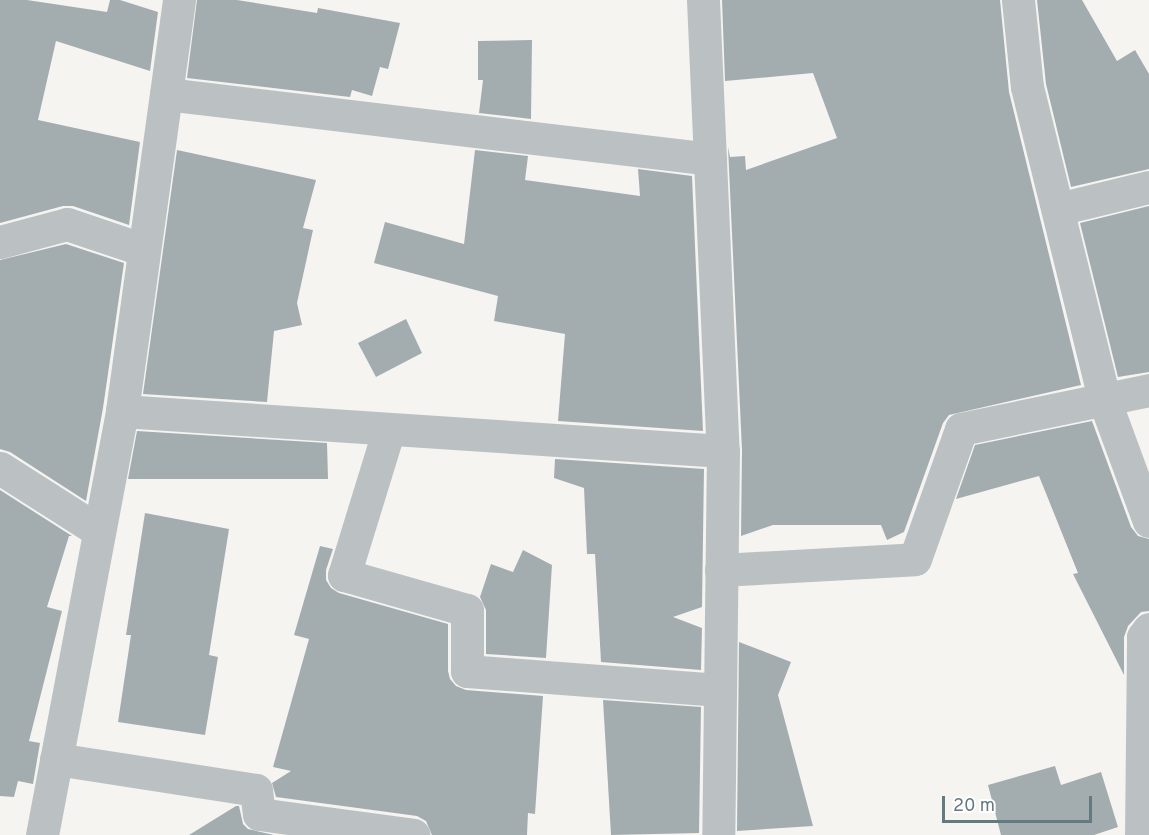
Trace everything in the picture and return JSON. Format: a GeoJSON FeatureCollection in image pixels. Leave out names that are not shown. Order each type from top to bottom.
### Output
{"type":"FeatureCollection","features":[{"type":"Feature","properties":{"kind":"street"},"geometry":{"type":"LineString","coordinates":[[42,835],[122,411],[179,0]]}},
{"type":"Feature","properties":{"kind":"street"},"geometry":{"type":"LineString","coordinates":[[703,0],[723,451],[718,835]]}},
{"type":"Feature","properties":{"kind":"street"},"geometry":{"type":"LineString","coordinates":[[1018,0],[1028,87],[1104,399],[1149,521]]}},
{"type":"Feature","properties":{"kind":"street"},"geometry":{"type":"LineString","coordinates":[[166,94],[710,159]]}},
{"type":"Feature","properties":{"kind":"street"},"geometry":{"type":"LineString","coordinates":[[1058,209],[1149,187]]}},
{"type":"Feature","properties":{"kind":"street"},"geometry":{"type":"LineString","coordinates":[[0,242],[67,224],[144,250]]}},
{"type":"Feature","properties":{"kind":"street"},"geometry":{"type":"LineString","coordinates":[[722,570],[915,559],[961,429],[1149,390]]}},
{"type":"Feature","properties":{"kind":"street"},"geometry":{"type":"LineString","coordinates":[[122,411],[723,451]]}},
{"type":"Feature","properties":{"kind":"street"},"geometry":{"type":"LineString","coordinates":[[389,429],[344,575],[467,610],[468,671],[719,690]]}},
{"type":"Feature","properties":{"kind":"street"},"geometry":{"type":"LineString","coordinates":[[0,468],[99,531]]}},
{"type":"Feature","properties":{"kind":"street"},"geometry":{"type":"LineString","coordinates":[[1141,835],[1143,637],[1149,629]]}},
{"type":"Feature","properties":{"kind":"street"},"geometry":{"type":"LineString","coordinates":[[56,759],[256,790],[259,814],[414,835]]}},
{"type":"Feature","properties":{"kind":"building"},"geometry":{"type":"Polygon","coordinates":[[[0,0],[27,0],[107,12],[110,0],[120,0],[158,12],[150,71],[56,41],[38,120],[140,142],[129,225],[73,206],[63,206],[0,223],[0,0]]]}},
{"type":"Feature","properties":{"kind":"building"},"geometry":{"type":"Polygon","coordinates":[[[197,0],[237,0],[317,13],[318,8],[400,23],[388,69],[380,67],[372,96],[352,90],[350,97],[187,78],[197,0]]]}},
{"type":"Feature","properties":{"kind":"building"},"geometry":{"type":"Polygon","coordinates":[[[722,0],[1000,0],[1009,92],[1081,385],[949,415],[943,423],[904,532],[887,540],[881,525],[773,525],[741,536],[742,450],[728,147],[730,157],[745,156],[746,170],[837,138],[813,73],[725,81],[722,0]]]}},
{"type":"Feature","properties":{"kind":"building"},"geometry":{"type":"Polygon","coordinates":[[[1037,0],[1082,0],[1117,61],[1135,50],[1149,74],[1149,169],[1071,187],[1046,84],[1037,0]]]}},
{"type":"Feature","properties":{"kind":"building"},"geometry":{"type":"Polygon","coordinates":[[[532,40],[531,119],[479,113],[483,80],[478,80],[478,41],[532,40]]]}},
{"type":"Feature","properties":{"kind":"building"},"geometry":{"type":"Polygon","coordinates":[[[177,150],[316,180],[303,228],[313,230],[297,303],[302,325],[274,331],[267,402],[143,394],[177,150]]]}},
{"type":"Feature","properties":{"kind":"building"},"geometry":{"type":"Polygon","coordinates":[[[475,150],[528,156],[525,180],[640,196],[638,169],[692,176],[703,431],[558,421],[565,334],[494,321],[498,296],[374,263],[385,222],[464,244],[475,150]]]}},
{"type":"Feature","properties":{"kind":"building"},"geometry":{"type":"Polygon","coordinates":[[[1149,206],[1149,372],[1118,377],[1080,223],[1149,206]]]}},
{"type":"Feature","properties":{"kind":"building"},"geometry":{"type":"Polygon","coordinates":[[[66,244],[124,263],[103,408],[86,501],[10,452],[0,449],[0,260],[66,244]]]}},
{"type":"Feature","properties":{"kind":"building"},"geometry":{"type":"Polygon","coordinates":[[[406,319],[422,353],[376,377],[358,343],[406,319]]]}},
{"type":"Feature","properties":{"kind":"building"},"geometry":{"type":"Polygon","coordinates":[[[1092,421],[1131,527],[1138,536],[1149,539],[1149,611],[1141,612],[1128,626],[1124,637],[1124,675],[1073,574],[1078,573],[1039,476],[956,499],[975,445],[1092,421]]]}},
{"type":"Feature","properties":{"kind":"building"},"geometry":{"type":"Polygon","coordinates":[[[137,431],[327,443],[328,479],[128,479],[137,431]]]}},
{"type":"Feature","properties":{"kind":"building"},"geometry":{"type":"Polygon","coordinates":[[[555,459],[704,469],[702,607],[673,617],[702,628],[701,670],[601,662],[595,554],[587,554],[584,488],[554,478],[555,459]]]}},
{"type":"Feature","properties":{"kind":"building"},"geometry":{"type":"Polygon","coordinates":[[[0,490],[72,536],[69,536],[47,607],[62,611],[29,741],[40,743],[33,784],[18,781],[14,797],[0,796],[0,490]]]}},
{"type":"Feature","properties":{"kind":"building"},"geometry":{"type":"Polygon","coordinates":[[[145,513],[229,529],[209,655],[218,657],[205,735],[118,722],[131,635],[126,635],[145,513]]]}},
{"type":"Feature","properties":{"kind":"building"},"geometry":{"type":"Polygon","coordinates":[[[320,546],[333,549],[326,570],[326,580],[331,588],[339,593],[448,624],[448,671],[450,679],[456,686],[466,690],[543,696],[535,814],[528,813],[527,835],[432,835],[426,821],[417,816],[276,797],[272,783],[291,771],[273,767],[309,639],[294,635],[320,546]]]}},
{"type":"Feature","properties":{"kind":"building"},"geometry":{"type":"Polygon","coordinates":[[[523,550],[552,565],[546,658],[486,654],[486,610],[480,597],[491,564],[513,572],[523,550]]]}},
{"type":"Feature","properties":{"kind":"building"},"geometry":{"type":"Polygon","coordinates":[[[739,642],[791,662],[778,695],[813,826],[737,831],[739,642]]]}},
{"type":"Feature","properties":{"kind":"building"},"geometry":{"type":"Polygon","coordinates":[[[603,700],[701,707],[699,833],[611,835],[603,700]]]}},
{"type":"Feature","properties":{"kind":"building"},"geometry":{"type":"Polygon","coordinates":[[[1055,766],[1061,785],[1101,772],[1118,827],[1094,835],[1001,835],[988,785],[1055,766]]]}},
{"type":"Feature","properties":{"kind":"building"},"geometry":{"type":"Polygon","coordinates":[[[239,806],[243,824],[248,829],[274,835],[189,835],[239,806]]]}}]}
